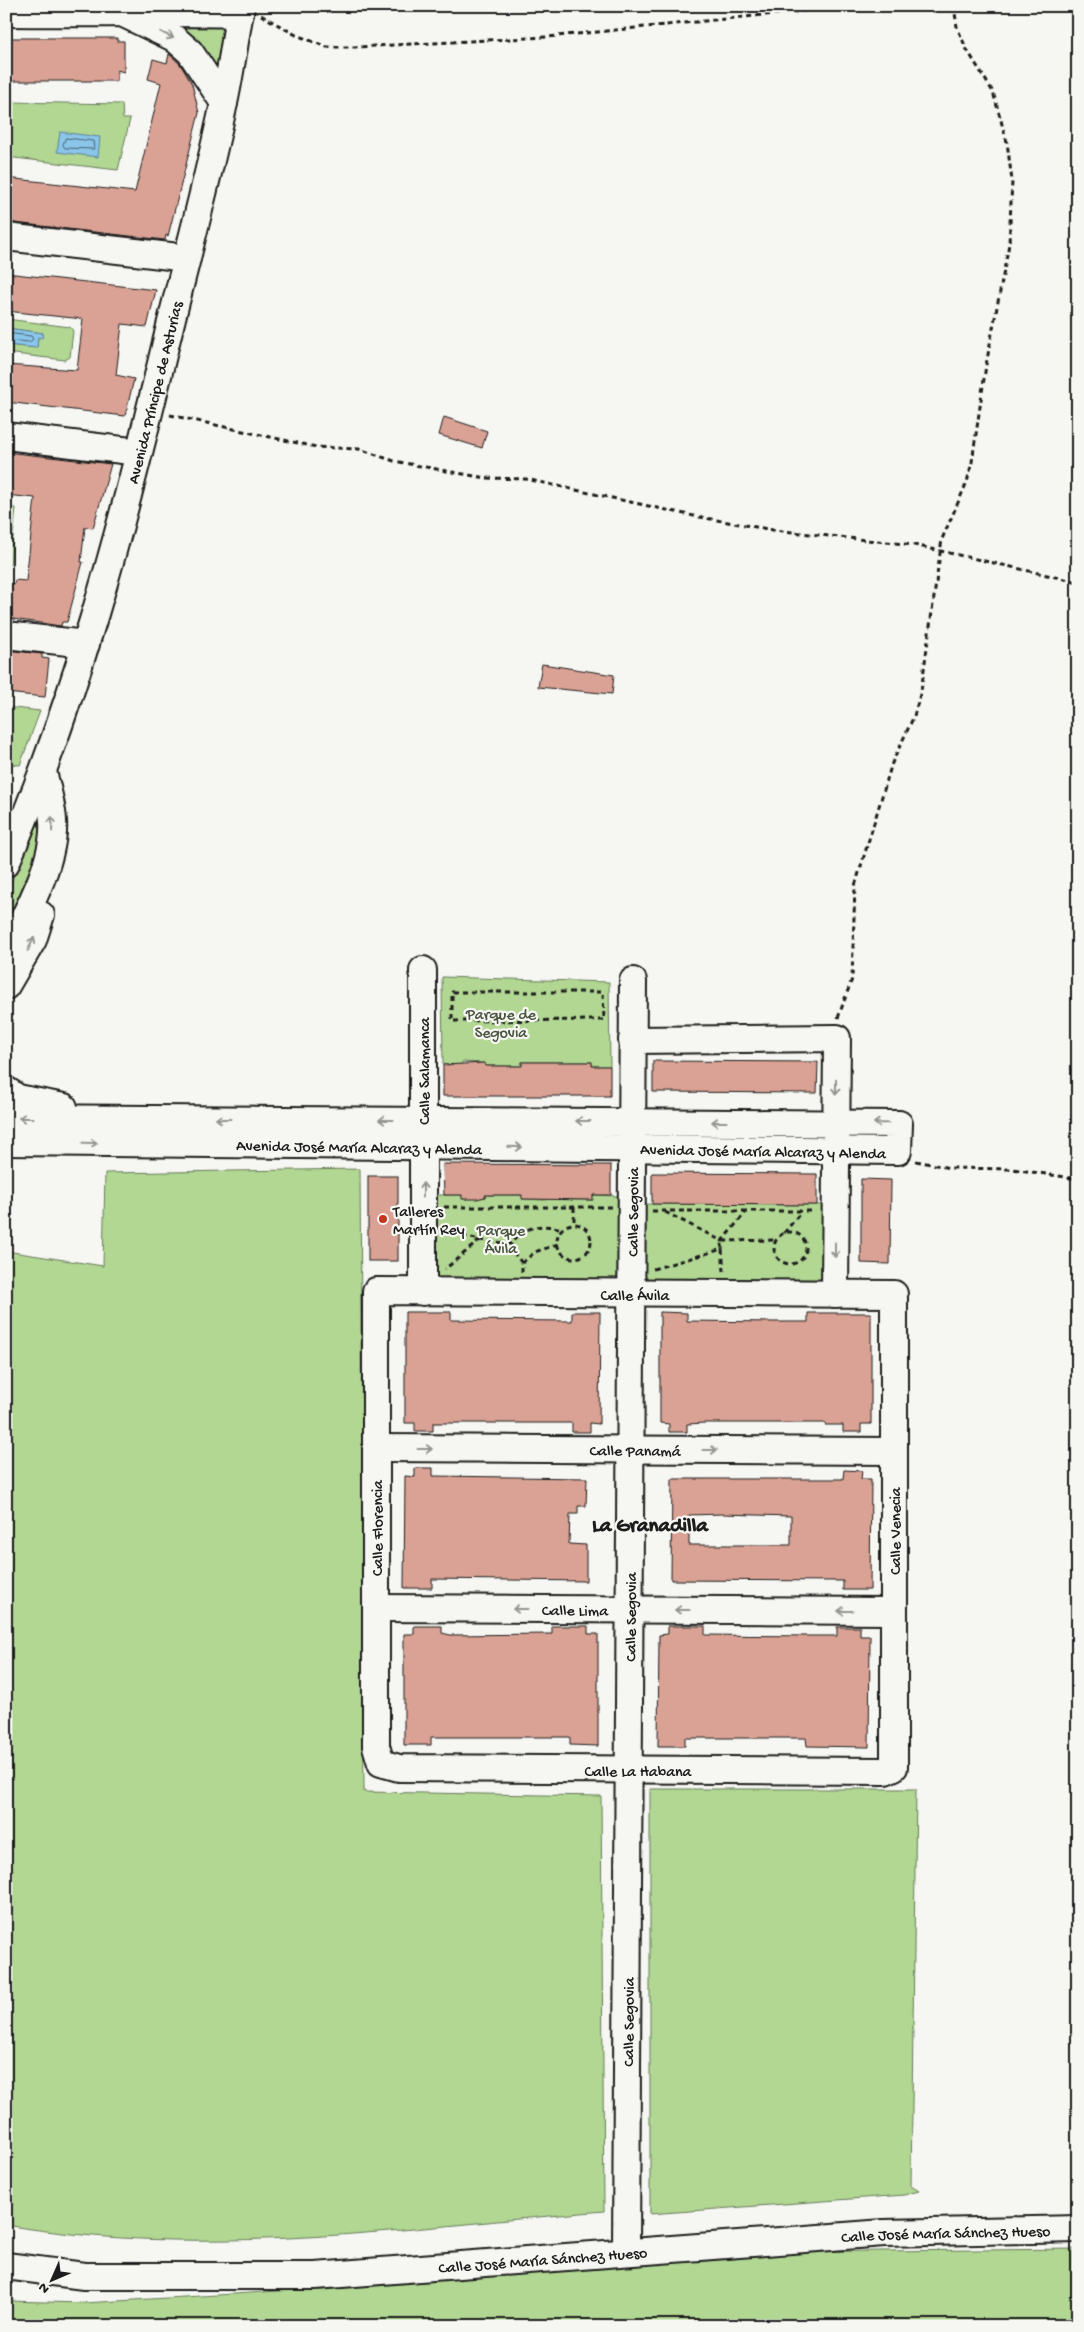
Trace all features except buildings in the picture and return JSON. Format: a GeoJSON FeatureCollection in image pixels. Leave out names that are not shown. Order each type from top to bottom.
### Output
{"type":"FeatureCollection","features":[{"type":"Feature","properties":{"kind":"street"},"geometry":{"type":"LineString","coordinates":[[6,13],[123,14],[152,11],[245,10]]}},
{"type":"Feature","properties":{"kind":"street","name":"Avenida Príncipe de Asturias"},"geometry":{"type":"LineString","coordinates":[[6,863],[12,836],[43,772],[86,644],[150,410],[245,10]]}},
{"type":"Feature","properties":{"kind":"street"},"geometry":{"type":"LineString","coordinates":[[123,14],[174,38],[190,52],[224,103]]}},
{"type":"Feature","properties":{"kind":"street"},"geometry":{"type":"LineString","coordinates":[[6,237],[187,258]]}},
{"type":"Feature","properties":{"kind":"street"},"geometry":{"type":"LineString","coordinates":[[6,436],[139,452]]}},
{"type":"Feature","properties":{"kind":"street"},"geometry":{"type":"LineString","coordinates":[[6,635],[86,644]]}},
{"type":"Feature","properties":{"kind":"street"},"geometry":{"type":"LineString","coordinates":[[6,986],[19,967],[36,931],[50,890],[53,821],[43,772]]}},
{"type":"Feature","properties":{"kind":"street"},"geometry":{"type":"LineString","coordinates":[[6,950],[19,929],[51,854]]}},
{"type":"Feature","properties":{"kind":"street","name":"Calle Salamanca"},"geometry":{"type":"LineString","coordinates":[[423,970],[423,1292]]}},
{"type":"Feature","properties":{"kind":"street","name":"Calle Segovia"},"geometry":{"type":"LineString","coordinates":[[626,2252],[630,1450],[643,1294],[632,1148],[633,981]]}},
{"type":"Feature","properties":{"kind":"street"},"geometry":{"type":"LineString","coordinates":[[632,1040],[837,1038],[835,1294]]}},
{"type":"Feature","properties":{"kind":"street","name":"Avenida José María Alcaraz y Alenda"},"geometry":{"type":"LineString","coordinates":[[6,1090],[18,1098],[124,1119]]}},
{"type":"Feature","properties":{"kind":"street","name":"Avenida José María Alcaraz y Alenda"},"geometry":{"type":"LineString","coordinates":[[6,1118],[899,1124],[898,1151],[6,1142]]}},
{"type":"Feature","properties":{"kind":"street","name":"Calle Ávila"},"geometry":{"type":"LineString","coordinates":[[376,1291],[894,1294]]}},
{"type":"Feature","properties":{"kind":"street","name":"Calle Florencia"},"geometry":{"type":"LineString","coordinates":[[376,1291],[376,1746],[381,1763]]}},
{"type":"Feature","properties":{"kind":"street","name":"Calle Venecia"},"geometry":{"type":"LineString","coordinates":[[894,1294],[896,1751],[894,1767]]}},
{"type":"Feature","properties":{"kind":"street","name":"Calle Panamá"},"geometry":{"type":"LineString","coordinates":[[376,1448],[894,1451]]}},
{"type":"Feature","properties":{"kind":"street","name":"Calle Lima"},"geometry":{"type":"LineString","coordinates":[[376,1608],[894,1611]]}},
{"type":"Feature","properties":{"kind":"street","name":"Calle La Habana"},"geometry":{"type":"LineString","coordinates":[[381,1763],[399,1768],[628,1770],[885,1771],[894,1767]]}},
{"type":"Feature","properties":{"kind":"street","name":"Calle José María Sánchez Hueso"},"geometry":{"type":"LineString","coordinates":[[6,2266],[84,2276],[315,2276],[884,2233],[1078,2229]]}},
{"type":"Feature","properties":{"kind":"path"},"geometry":{"type":"LineString","coordinates":[[245,10],[296,35],[326,47],[355,47],[547,37],[853,6]]}},
{"type":"Feature","properties":{"kind":"path"},"geometry":{"type":"LineString","coordinates":[[837,1038],[839,1017],[852,980],[855,886],[892,764],[914,716],[921,690],[942,538],[967,482],[974,453],[986,365],[1004,273],[1012,203],[1010,164],[1001,116],[993,92],[966,48],[957,27],[954,6]]}},
{"type":"Feature","properties":{"kind":"path"},"geometry":{"type":"LineString","coordinates":[[150,410],[316,447],[359,449],[394,461],[486,478],[526,480],[694,516],[783,531],[914,544],[941,552],[1078,582]]}},
{"type":"Feature","properties":{"kind":"path"},"geometry":{"type":"LineString","coordinates":[[452,992],[603,992],[604,1020],[452,1021],[452,992]]}},
{"type":"Feature","properties":{"kind":"path"},"geometry":{"type":"LineString","coordinates":[[898,1151],[916,1161],[950,1168],[1013,1169],[1078,1179]]}},
{"type":"Feature","properties":{"kind":"path"},"geometry":{"type":"LineString","coordinates":[[441,1207],[613,1207]]}},
{"type":"Feature","properties":{"kind":"path"},"geometry":{"type":"LineString","coordinates":[[574,1207],[574,1224]]}},
{"type":"Feature","properties":{"kind":"path"},"geometry":{"type":"LineString","coordinates":[[650,1211],[820,1211]]}},
{"type":"Feature","properties":{"kind":"path"},"geometry":{"type":"LineString","coordinates":[[663,1211],[722,1240],[776,1240],[801,1212]]}},
{"type":"Feature","properties":{"kind":"path"},"geometry":{"type":"LineString","coordinates":[[643,1294],[654,1277],[650,1270],[722,1249],[722,1240],[747,1212]]}},
{"type":"Feature","properties":{"kind":"path"},"geometry":{"type":"LineString","coordinates":[[523,1292],[522,1263],[512,1251],[511,1244],[515,1237],[531,1228],[548,1225],[562,1229],[574,1224],[582,1226],[590,1235],[591,1240],[587,1251],[579,1257],[568,1257],[563,1254],[557,1239],[562,1229]]}},
{"type":"Feature","properties":{"kind":"path"},"geometry":{"type":"LineString","coordinates":[[442,1231],[480,1240],[511,1244]]}},
{"type":"Feature","properties":{"kind":"path"},"geometry":{"type":"LineString","coordinates":[[776,1240],[776,1256],[784,1262],[795,1263],[803,1257],[805,1243],[794,1233],[784,1233]]}},
{"type":"Feature","properties":{"kind":"path"},"geometry":{"type":"LineString","coordinates":[[442,1271],[480,1240]]}},
{"type":"Feature","properties":{"kind":"path"},"geometry":{"type":"LineString","coordinates":[[522,1263],[535,1252],[558,1244]]}},
{"type":"Feature","properties":{"kind":"path"},"geometry":{"type":"LineString","coordinates":[[795,1263],[795,1270]]}},
{"type":"Feature","properties":{"kind":"green space"},"geometry":{"type":"Polygon","coordinates":[[[154,17],[227,19],[218,74],[154,17]]]}},
{"type":"Feature","properties":{"kind":"green space"},"geometry":{"type":"Polygon","coordinates":[[[6,102],[122,104],[123,119],[130,119],[118,170],[6,157],[6,102]]]}},
{"type":"Feature","properties":{"kind":"green space"},"geometry":{"type":"Polygon","coordinates":[[[6,319],[70,327],[73,331],[70,357],[65,360],[6,353],[6,345],[37,348],[38,337],[43,333],[6,328],[6,319]]]}},
{"type":"Feature","properties":{"kind":"green space"},"geometry":{"type":"Polygon","coordinates":[[[6,507],[16,508],[10,565],[6,564],[6,507]]]}},
{"type":"Feature","properties":{"kind":"green space"},"geometry":{"type":"Polygon","coordinates":[[[6,707],[40,711],[20,765],[6,764],[8,725],[6,724],[6,707]]]}},
{"type":"Feature","properties":{"kind":"green space"},"geometry":{"type":"Polygon","coordinates":[[[42,808],[43,839],[6,925],[6,895],[42,808]]]}},
{"type":"Feature","properties":{"kind":"green space","name":"Parque de Segovia"},"geometry":{"type":"Polygon","coordinates":[[[442,977],[609,982],[610,1066],[592,1066],[592,1062],[522,1062],[522,1066],[485,1066],[485,1063],[462,1062],[462,1065],[443,1065],[442,977]]]}},
{"type":"Feature","properties":{"kind":"green space"},"geometry":{"type":"Polygon","coordinates":[[[360,1169],[364,1792],[601,1796],[604,2211],[380,2232],[230,2240],[155,2240],[80,2235],[6,2225],[6,1251],[103,1266],[105,1173],[360,1169]]]}},
{"type":"Feature","properties":{"kind":"green space","name":"Parque Ávila"},"geometry":{"type":"Polygon","coordinates":[[[436,1195],[462,1195],[463,1199],[485,1197],[485,1195],[522,1195],[523,1199],[545,1200],[569,1195],[570,1200],[592,1200],[593,1195],[618,1196],[617,1278],[611,1283],[442,1281],[436,1276],[436,1195]]]}},
{"type":"Feature","properties":{"kind":"green space"},"geometry":{"type":"Polygon","coordinates":[[[643,1204],[825,1205],[825,1281],[644,1281],[643,1204]]]}},
{"type":"Feature","properties":{"kind":"green space"},"geometry":{"type":"Polygon","coordinates":[[[650,1789],[916,1789],[911,2186],[919,2191],[904,2195],[650,2214],[650,1789]]]}},
{"type":"Feature","properties":{"kind":"green space"},"geometry":{"type":"Polygon","coordinates":[[[1078,2249],[1078,2326],[6,2326],[6,2301],[84,2303],[234,2294],[428,2281],[784,2252],[1078,2249]]]}},
{"type":"Feature","properties":{"kind":"water"},"geometry":{"type":"Polygon","coordinates":[[[60,132],[100,137],[98,157],[57,152],[60,132]]]}},
{"type":"Feature","properties":{"kind":"water"},"geometry":{"type":"Polygon","coordinates":[[[6,328],[43,333],[42,338],[38,337],[37,348],[6,345],[6,328]]]}},
{"type":"Feature","properties":{"kind":"place","name":"Talleres Martín Rey"},"geometry":{"type":"Point","coordinates":[383,1219]}},
{"type":"Feature","properties":{"kind":"district","name":"La Granadilla"},"geometry":{"type":"Point","coordinates":[650,1524]}}]}
